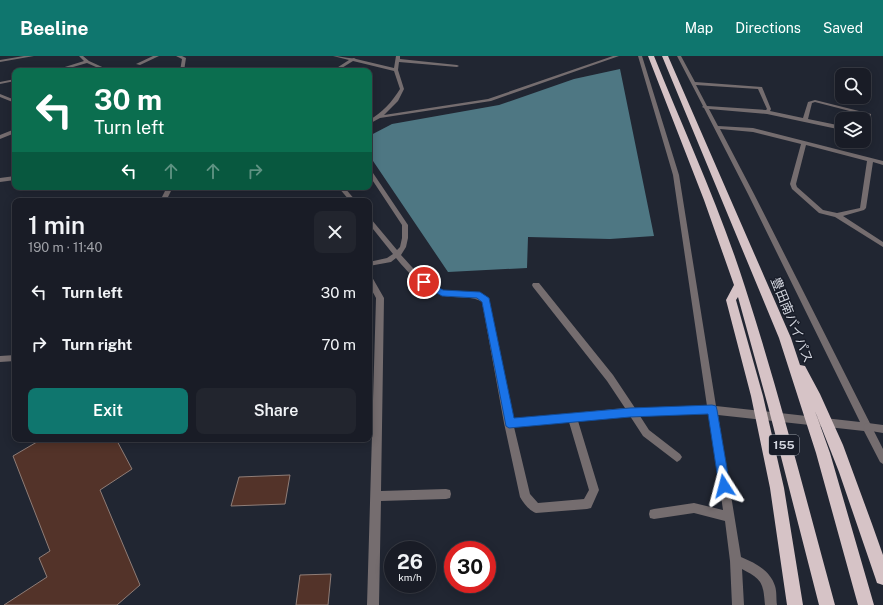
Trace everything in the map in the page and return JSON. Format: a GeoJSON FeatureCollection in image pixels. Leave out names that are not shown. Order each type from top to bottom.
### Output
{"type":"FeatureCollection","features":[{"type":"Feature","properties":{"kind":"highway","name":"155"},"geometry":{"type":"LineString","coordinates":[[650,56],[703,184],[739,286],[771,396],[827,605]]}},
{"type":"Feature","properties":{"kind":"highway","name":"豊田南バイパス"},"geometry":{"type":"LineString","coordinates":[[665,56],[785,338],[823,453],[866,605]]}},
{"type":"Feature","properties":{"kind":"highway","name":"155"},"geometry":{"type":"LineString","coordinates":[[739,286],[731,300],[757,396],[777,488],[795,605]]}},
{"type":"Feature","properties":{"kind":"highway","name":"155"},"geometry":{"type":"LineString","coordinates":[[785,338],[824,414],[838,449],[883,577]]}},
{"type":"Feature","properties":{"kind":"street"},"geometry":{"type":"LineString","coordinates":[[0,61],[32,56]]}},
{"type":"Feature","properties":{"kind":"street"},"geometry":{"type":"LineString","coordinates":[[81,56],[87,62],[102,68]]}},
{"type":"Feature","properties":{"kind":"street"},"geometry":{"type":"LineString","coordinates":[[138,64],[157,56]]}},
{"type":"Feature","properties":{"kind":"street"},"geometry":{"type":"LineString","coordinates":[[178,56],[184,58],[182,68]]}},
{"type":"Feature","properties":{"kind":"street"},"geometry":{"type":"LineString","coordinates":[[335,56],[396,70]]}},
{"type":"Feature","properties":{"kind":"street"},"geometry":{"type":"LineString","coordinates":[[339,68],[358,56]]}},
{"type":"Feature","properties":{"kind":"street"},"geometry":{"type":"LineString","coordinates":[[372,120],[379,117],[489,100],[617,56]]}},
{"type":"Feature","properties":{"kind":"street"},"geometry":{"type":"LineString","coordinates":[[640,56],[676,175],[736,561],[738,605]]}},
{"type":"Feature","properties":{"kind":"street"},"geometry":{"type":"LineString","coordinates":[[679,56],[704,107],[751,194],[883,459]]}},
{"type":"Feature","properties":{"kind":"street"},"geometry":{"type":"LineString","coordinates":[[379,117],[396,100],[402,89],[396,70],[397,58],[457,66]]}},
{"type":"Feature","properties":{"kind":"street"},"geometry":{"type":"LineString","coordinates":[[65,68],[87,62]]}},
{"type":"Feature","properties":{"kind":"street"},"geometry":{"type":"LineString","coordinates":[[0,83],[12,81]]}},
{"type":"Feature","properties":{"kind":"street"},"geometry":{"type":"LineString","coordinates":[[692,83],[760,88],[769,109],[767,112]]}},
{"type":"Feature","properties":{"kind":"street"},"geometry":{"type":"LineString","coordinates":[[0,95],[12,101]]}},
{"type":"Feature","properties":{"kind":"street"},"geometry":{"type":"LineString","coordinates":[[805,120],[810,102],[815,101],[860,112]]}},
{"type":"Feature","properties":{"kind":"street"},"geometry":{"type":"LineString","coordinates":[[704,107],[767,112],[835,126]]}},
{"type":"Feature","properties":{"kind":"street"},"geometry":{"type":"LineString","coordinates":[[715,127],[753,130],[883,163]]}},
{"type":"Feature","properties":{"kind":"street"},"geometry":{"type":"LineString","coordinates":[[0,137],[12,132]]}},
{"type":"Feature","properties":{"kind":"street"},"geometry":{"type":"LineString","coordinates":[[804,143],[793,184],[794,188],[821,212],[837,215],[883,245]]}},
{"type":"Feature","properties":{"kind":"street"},"geometry":{"type":"LineString","coordinates":[[837,215],[862,209],[864,207],[870,160]]}},
{"type":"Feature","properties":{"kind":"street"},"geometry":{"type":"LineString","coordinates":[[372,176],[405,225],[403,247],[398,254],[389,260],[372,263]]}},
{"type":"Feature","properties":{"kind":"street"},"geometry":{"type":"LineString","coordinates":[[0,180],[12,178]]}},
{"type":"Feature","properties":{"kind":"street"},"geometry":{"type":"LineString","coordinates":[[344,190],[350,198]]}},
{"type":"Feature","properties":{"kind":"street"},"geometry":{"type":"LineString","coordinates":[[372,224],[424,282],[442,292],[480,296],[486,301],[509,423],[525,497],[536,508],[587,504],[594,490],[572,417]]}},
{"type":"Feature","properties":{"kind":"street"},"geometry":{"type":"LineString","coordinates":[[372,284],[380,298],[373,605]]}},
{"type":"Feature","properties":{"kind":"street"},"geometry":{"type":"LineString","coordinates":[[536,285],[610,378],[646,433],[677,457]]}},
{"type":"Feature","properties":{"kind":"street"},"geometry":{"type":"LineString","coordinates":[[0,359],[12,358]]}},
{"type":"Feature","properties":{"kind":"street"},"geometry":{"type":"LineString","coordinates":[[509,423],[633,412],[712,410],[883,429]]}},
{"type":"Feature","properties":{"kind":"street"},"geometry":{"type":"LineString","coordinates":[[376,496],[446,494]]}},
{"type":"Feature","properties":{"kind":"street"},"geometry":{"type":"LineString","coordinates":[[654,514],[694,508],[729,517]]}},
{"type":"Feature","properties":{"kind":"street"},"geometry":{"type":"LineString","coordinates":[[736,561],[746,564],[755,570],[768,583],[771,605]]}},
{"type":"Feature","properties":{"kind":"water"},"geometry":{"type":"Polygon","coordinates":[[[620,69],[654,236],[610,239],[528,237],[527,268],[448,272],[372,159],[372,134],[392,124],[499,105],[574,79],[620,69]]]}},
{"type":"Feature","properties":{"kind":"building"},"geometry":{"type":"Polygon","coordinates":[[[37,442],[118,442],[132,469],[100,490],[140,585],[117,605],[4,605],[47,577],[39,558],[50,551],[13,456],[37,442]]]}},
{"type":"Feature","properties":{"kind":"building"},"geometry":{"type":"Polygon","coordinates":[[[290,475],[285,504],[231,506],[239,477],[290,475]]]}},
{"type":"Feature","properties":{"kind":"building"},"geometry":{"type":"Polygon","coordinates":[[[331,574],[328,605],[296,605],[300,575],[331,574]]]}},
{"type":"Feature","properties":{"kind":"route"},"geometry":{"type":"LineString","coordinates":[[424,282],[442,292],[480,296],[486,301],[509,423],[630,412],[712,410],[724,486]]}}]}
